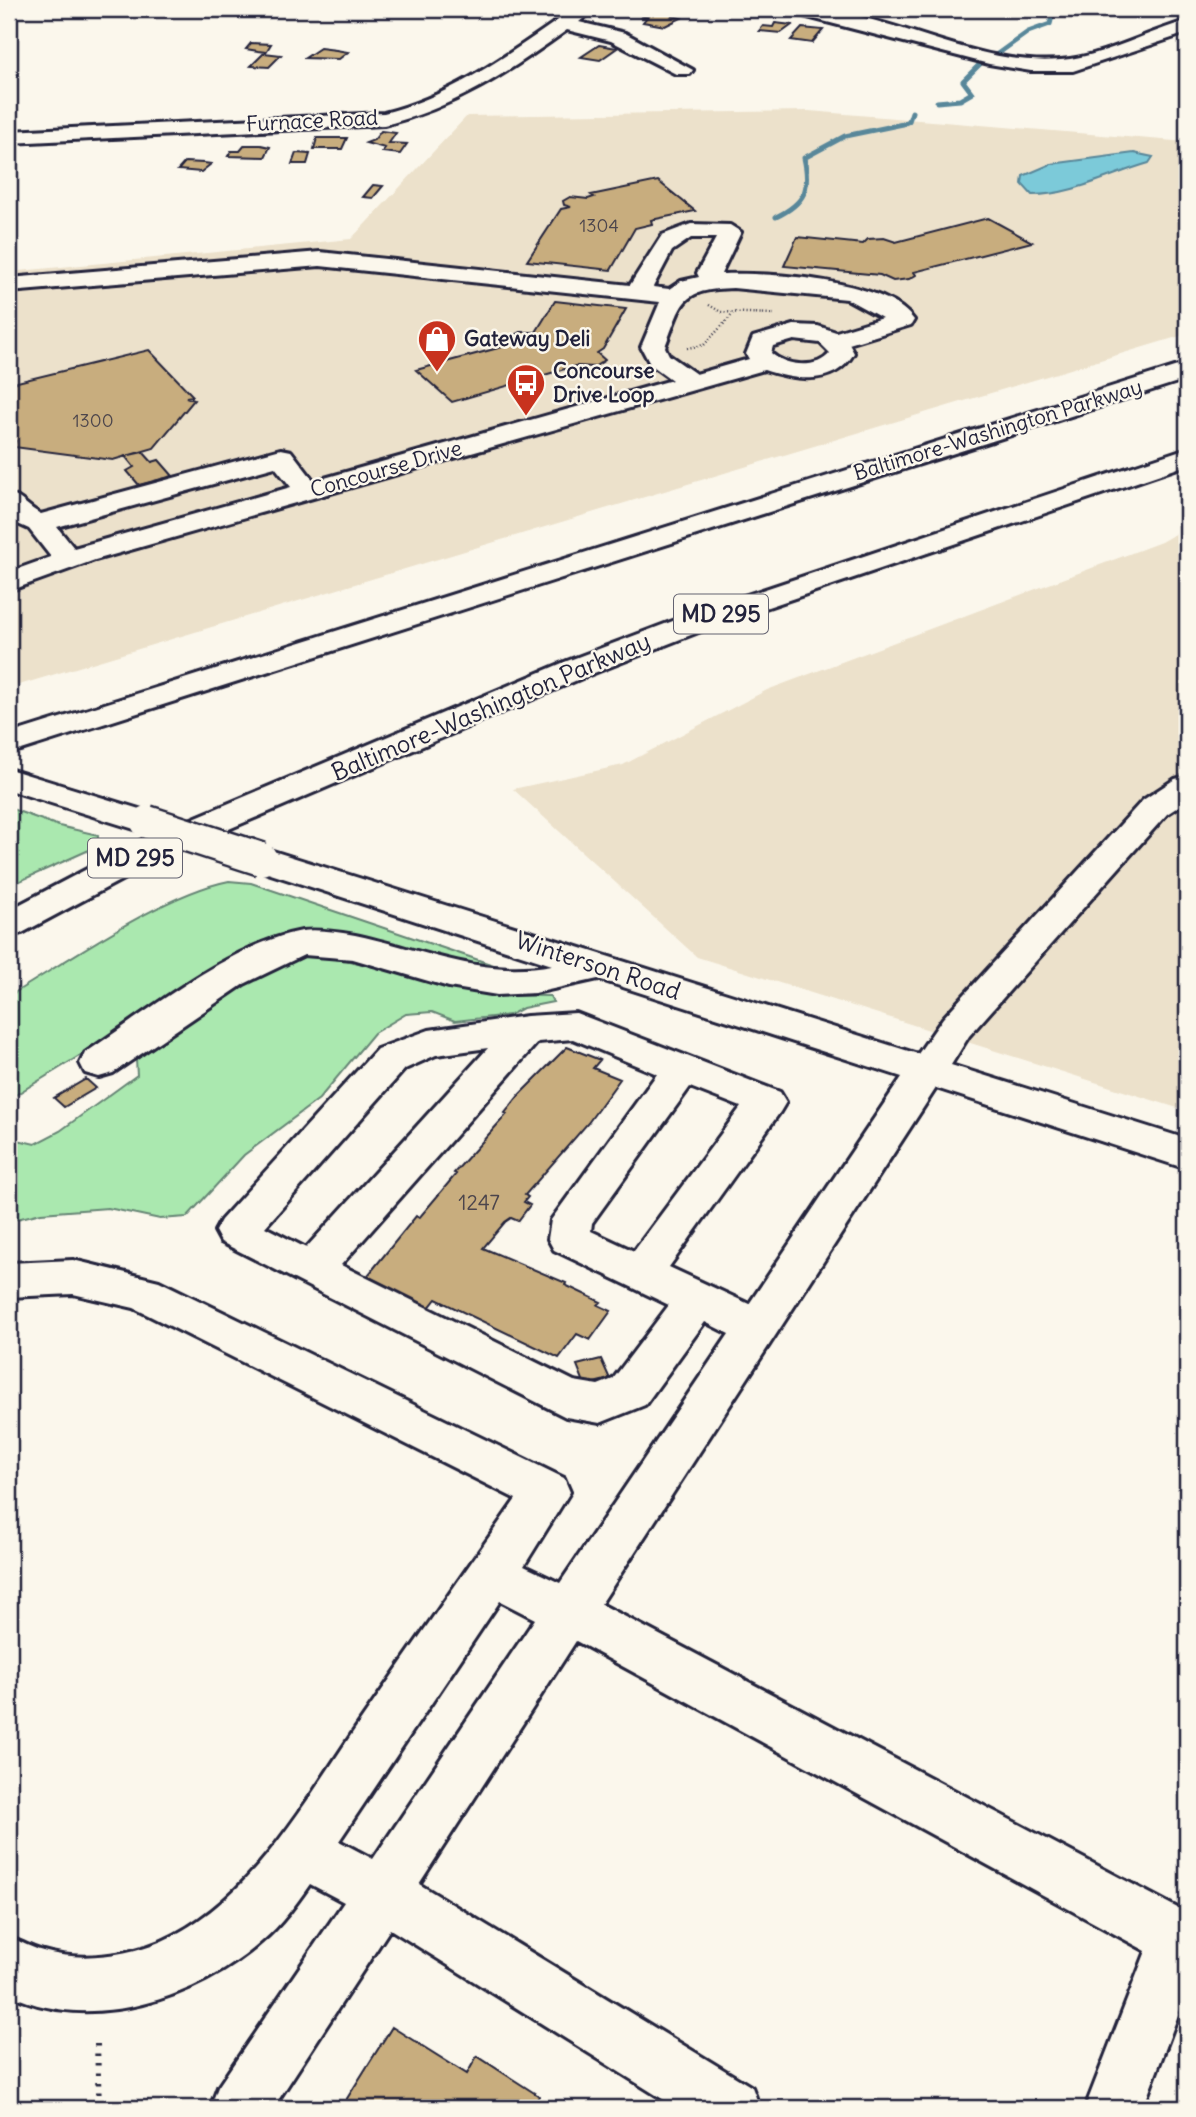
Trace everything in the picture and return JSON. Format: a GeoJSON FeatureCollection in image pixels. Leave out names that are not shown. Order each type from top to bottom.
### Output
{"type":"FeatureCollection","features":[{"type":"Feature","properties":{"kind":"main road","name":"Furnace Road"},"geometry":{"type":"LineString","coordinates":[[9,137],[384,118],[412,113],[463,92],[586,9]]}},
{"type":"Feature","properties":{"kind":"main road"},"geometry":{"type":"LineString","coordinates":[[798,9],[989,58],[1031,65],[1073,65],[1187,27]]}},
{"type":"Feature","properties":{"kind":"main road"},"geometry":{"type":"LineString","coordinates":[[564,24],[618,37],[683,70]]}},
{"type":"Feature","properties":{"kind":"main road"},"geometry":{"type":"LineString","coordinates":[[638,293],[667,240],[683,231],[730,232],[709,273],[712,279]]}},
{"type":"Feature","properties":{"kind":"main road"},"geometry":{"type":"LineString","coordinates":[[9,285],[320,259],[676,297]]}},
{"type":"Feature","properties":{"kind":"main road"},"geometry":{"type":"LineString","coordinates":[[692,383],[659,359],[653,347],[676,297],[689,285],[712,279],[852,293],[868,299],[902,320],[833,341],[801,332],[774,336],[759,346],[758,354],[766,362]]}},
{"type":"Feature","properties":{"kind":"main road","name":"Concourse Drive"},"geometry":{"type":"LineString","coordinates":[[9,582],[68,560],[766,362],[789,370],[826,368],[841,358],[841,349],[833,341]]}},
{"type":"Feature","properties":{"kind":"main road","name":"Baltimore-Washington Parkway"},"geometry":{"type":"LineString","coordinates":[[9,744],[1187,371]]}},
{"type":"Feature","properties":{"kind":"main road"},"geometry":{"type":"LineString","coordinates":[[9,771],[300,666],[955,455],[1029,421]]}},
{"type":"Feature","properties":{"kind":"main road","name":"Baltimore-Washington Parkway"},"geometry":{"type":"LineString","coordinates":[[9,925],[156,847],[267,802],[442,724],[713,616],[1187,456]]}},
{"type":"Feature","properties":{"kind":"main road"},"geometry":{"type":"LineString","coordinates":[[39,523],[281,457],[308,491]]}},
{"type":"Feature","properties":{"kind":"main road"},"geometry":{"type":"LineString","coordinates":[[9,502],[18,514],[39,523],[68,560]]}},
{"type":"Feature","properties":{"kind":"main road"},"geometry":{"type":"LineString","coordinates":[[9,729],[531,565],[669,534]]}},
{"type":"Feature","properties":{"kind":"main road","name":"Winterson Road"},"geometry":{"type":"LineString","coordinates":[[9,779],[1187,1154]]}},
{"type":"Feature","properties":{"kind":"main road"},"geometry":{"type":"LineString","coordinates":[[239,2108],[929,1072],[956,1027],[1155,807],[1187,786]]}},
{"type":"Feature","properties":{"kind":"main road"},"geometry":{"type":"LineString","coordinates":[[9,944],[267,802]]}},
{"type":"Feature","properties":{"kind":"main road"},"geometry":{"type":"LineString","coordinates":[[99,1063],[270,953],[302,943],[333,944],[496,982],[532,980],[599,967]]}},
{"type":"Feature","properties":{"kind":"main road"},"geometry":{"type":"LineString","coordinates":[[642,1273],[766,1101],[576,1026],[527,1029],[429,1043],[391,1059],[236,1231],[566,1398],[600,1404],[629,1392],[697,1300]]}},
{"type":"Feature","properties":{"kind":"main road"},"geometry":{"type":"LineString","coordinates":[[312,1270],[527,1029]]}},
{"type":"Feature","properties":{"kind":"main road"},"geometry":{"type":"LineString","coordinates":[[682,1069],[572,1220],[569,1239],[758,1328]]}},
{"type":"Feature","properties":{"kind":"main road"},"geometry":{"type":"LineString","coordinates":[[9,1280],[73,1277],[144,1293],[547,1492],[302,1850],[263,1902],[234,1929],[200,1952],[139,1977],[87,1985],[49,1982],[9,1965]]}},
{"type":"Feature","properties":{"kind":"main road"},"geometry":{"type":"LineString","coordinates":[[493,1574],[569,1612],[1179,1939],[1114,2108]]}},
{"type":"Feature","properties":{"kind":"main road"},"geometry":{"type":"LineString","coordinates":[[302,1850],[382,1893],[732,2108]]}},
{"type":"Feature","properties":{"kind":"path"},"geometry":{"type":"LineString","coordinates":[[678,350],[704,345],[733,313]]}},
{"type":"Feature","properties":{"kind":"path"},"geometry":{"type":"LineString","coordinates":[[97,2043],[99,2108]]}},
{"type":"Feature","properties":{"kind":"shaded area"},"geometry":{"type":"Polygon","coordinates":[[[809,111],[1187,142],[1187,334],[9,688],[9,272],[351,239],[467,116],[809,111]]]}},
{"type":"Feature","properties":{"kind":"shaded area"},"geometry":{"type":"Polygon","coordinates":[[[1187,527],[1187,1111],[697,957],[513,789],[623,765],[767,690],[1161,542],[1187,527]]]}},
{"type":"Feature","properties":{"kind":"green space"},"geometry":{"type":"Polygon","coordinates":[[[9,808],[59,826],[98,835],[98,846],[9,886],[9,808]]]}},
{"type":"Feature","properties":{"kind":"green space"},"geometry":{"type":"Polygon","coordinates":[[[229,881],[251,883],[505,969],[496,973],[338,936],[81,1055],[9,1099],[9,996],[146,914],[175,899],[229,881]]]}},
{"type":"Feature","properties":{"kind":"green space"},"geometry":{"type":"Polygon","coordinates":[[[305,955],[334,957],[489,995],[550,996],[553,1002],[523,1008],[510,1015],[455,1021],[432,1012],[406,1014],[374,1033],[319,1099],[244,1155],[187,1217],[160,1219],[108,1208],[41,1213],[9,1221],[9,1138],[35,1144],[60,1131],[137,1075],[136,1060],[216,998],[261,972],[305,955]]]}},
{"type":"Feature","properties":{"kind":"water"},"geometry":{"type":"Polygon","coordinates":[[[1134,153],[1153,157],[1149,163],[1062,192],[1032,195],[1022,184],[1023,176],[1051,164],[1134,153]]]}},
{"type":"Feature","properties":{"kind":"building"},"geometry":{"type":"Polygon","coordinates":[[[654,9],[681,10],[672,16],[681,18],[665,26],[643,22],[647,17],[642,17],[654,9]]]}},
{"type":"Feature","properties":{"kind":"building"},"geometry":{"type":"Polygon","coordinates":[[[775,23],[792,25],[781,33],[759,31],[763,26],[773,27],[775,23]]]}},
{"type":"Feature","properties":{"kind":"building"},"geometry":{"type":"Polygon","coordinates":[[[802,28],[823,30],[812,43],[791,40],[802,28]]]}},
{"type":"Feature","properties":{"kind":"building"},"geometry":{"type":"Polygon","coordinates":[[[251,43],[271,44],[266,52],[246,49],[251,43]]]}},
{"type":"Feature","properties":{"kind":"building"},"geometry":{"type":"Polygon","coordinates":[[[599,45],[617,48],[600,60],[581,57],[599,45]]]}},
{"type":"Feature","properties":{"kind":"building"},"geometry":{"type":"Polygon","coordinates":[[[320,48],[348,52],[339,59],[305,58],[320,48]]]}},
{"type":"Feature","properties":{"kind":"building"},"geometry":{"type":"Polygon","coordinates":[[[264,53],[281,55],[269,67],[251,66],[264,53]]]}},
{"type":"Feature","properties":{"kind":"building"},"geometry":{"type":"Polygon","coordinates":[[[381,131],[396,133],[389,143],[407,144],[400,154],[382,152],[385,148],[366,143],[374,140],[381,131]]]}},
{"type":"Feature","properties":{"kind":"building"},"geometry":{"type":"Polygon","coordinates":[[[317,138],[347,138],[342,149],[314,149],[317,138]]]}},
{"type":"Feature","properties":{"kind":"building"},"geometry":{"type":"Polygon","coordinates":[[[245,145],[270,147],[265,157],[228,156],[231,151],[240,151],[245,145]]]}},
{"type":"Feature","properties":{"kind":"building"},"geometry":{"type":"Polygon","coordinates":[[[296,153],[310,154],[307,164],[292,164],[296,153]]]}},
{"type":"Feature","properties":{"kind":"building"},"geometry":{"type":"Polygon","coordinates":[[[185,162],[211,164],[201,172],[178,170],[185,162]]]}},
{"type":"Feature","properties":{"kind":"building"},"geometry":{"type":"Polygon","coordinates":[[[658,181],[695,211],[651,220],[652,224],[635,228],[611,270],[527,261],[561,209],[571,207],[564,205],[563,201],[570,197],[588,199],[594,197],[591,195],[658,181]]]}},
{"type":"Feature","properties":{"kind":"building"},"geometry":{"type":"Polygon","coordinates":[[[373,185],[383,186],[373,198],[363,197],[373,185]]]}},
{"type":"Feature","properties":{"kind":"building"},"geometry":{"type":"Polygon","coordinates":[[[988,218],[1032,242],[914,272],[916,275],[909,279],[893,281],[880,275],[784,266],[797,237],[863,244],[868,239],[884,238],[896,242],[988,218]]]}},
{"type":"Feature","properties":{"kind":"building"},"geometry":{"type":"Polygon","coordinates":[[[555,301],[626,309],[603,349],[597,353],[605,360],[594,367],[575,366],[452,402],[416,370],[513,344],[510,338],[521,332],[536,332],[555,301]]]}},
{"type":"Feature","properties":{"kind":"building"},"geometry":{"type":"Polygon","coordinates":[[[149,350],[193,396],[186,397],[194,400],[154,448],[113,460],[14,447],[16,441],[9,442],[9,384],[149,350]]]}},
{"type":"Feature","properties":{"kind":"building"},"geometry":{"type":"Polygon","coordinates":[[[143,452],[152,462],[159,460],[173,476],[139,485],[127,471],[134,467],[125,456],[143,452]]]}},
{"type":"Feature","properties":{"kind":"building"},"geometry":{"type":"Polygon","coordinates":[[[567,1047],[600,1060],[593,1068],[620,1079],[588,1123],[525,1195],[528,1197],[524,1202],[530,1205],[518,1221],[511,1218],[505,1222],[483,1248],[566,1283],[565,1285],[601,1302],[598,1305],[611,1311],[590,1340],[577,1334],[559,1358],[436,1299],[428,1309],[365,1279],[416,1216],[419,1218],[456,1174],[454,1173],[507,1114],[505,1113],[520,1094],[567,1047]]]}},
{"type":"Feature","properties":{"kind":"building"},"geometry":{"type":"Polygon","coordinates":[[[86,1079],[96,1088],[64,1107],[54,1098],[86,1079]]]}},
{"type":"Feature","properties":{"kind":"building"},"geometry":{"type":"Polygon","coordinates":[[[601,1359],[610,1379],[585,1385],[577,1365],[601,1359]]]}},
{"type":"Feature","properties":{"kind":"building"},"geometry":{"type":"Polygon","coordinates":[[[392,2027],[467,2074],[477,2056],[539,2096],[532,2108],[341,2108],[392,2027]]]}},
{"type":"Feature","properties":{"kind":"waterway"},"geometry":{"type":"LineString","coordinates":[[996,55],[1028,32],[1050,24],[1054,9]]}},
{"type":"Feature","properties":{"kind":"waterway"},"geometry":{"type":"LineString","coordinates":[[937,102],[960,100],[972,93],[963,81],[982,62]]}},
{"type":"Feature","properties":{"kind":"waterway"},"geometry":{"type":"LineString","coordinates":[[776,217],[794,206],[804,194],[807,178],[804,158],[845,136],[903,124],[909,121],[912,112]]}},
{"type":"Feature","properties":{"kind":"place","name":"Gateway Deli"},"geometry":{"type":"Point","coordinates":[437,373]}},
{"type":"Feature","properties":{"kind":"place","name":"Concourse Drive Loop"},"geometry":{"type":"Point","coordinates":[526,417]}}]}
